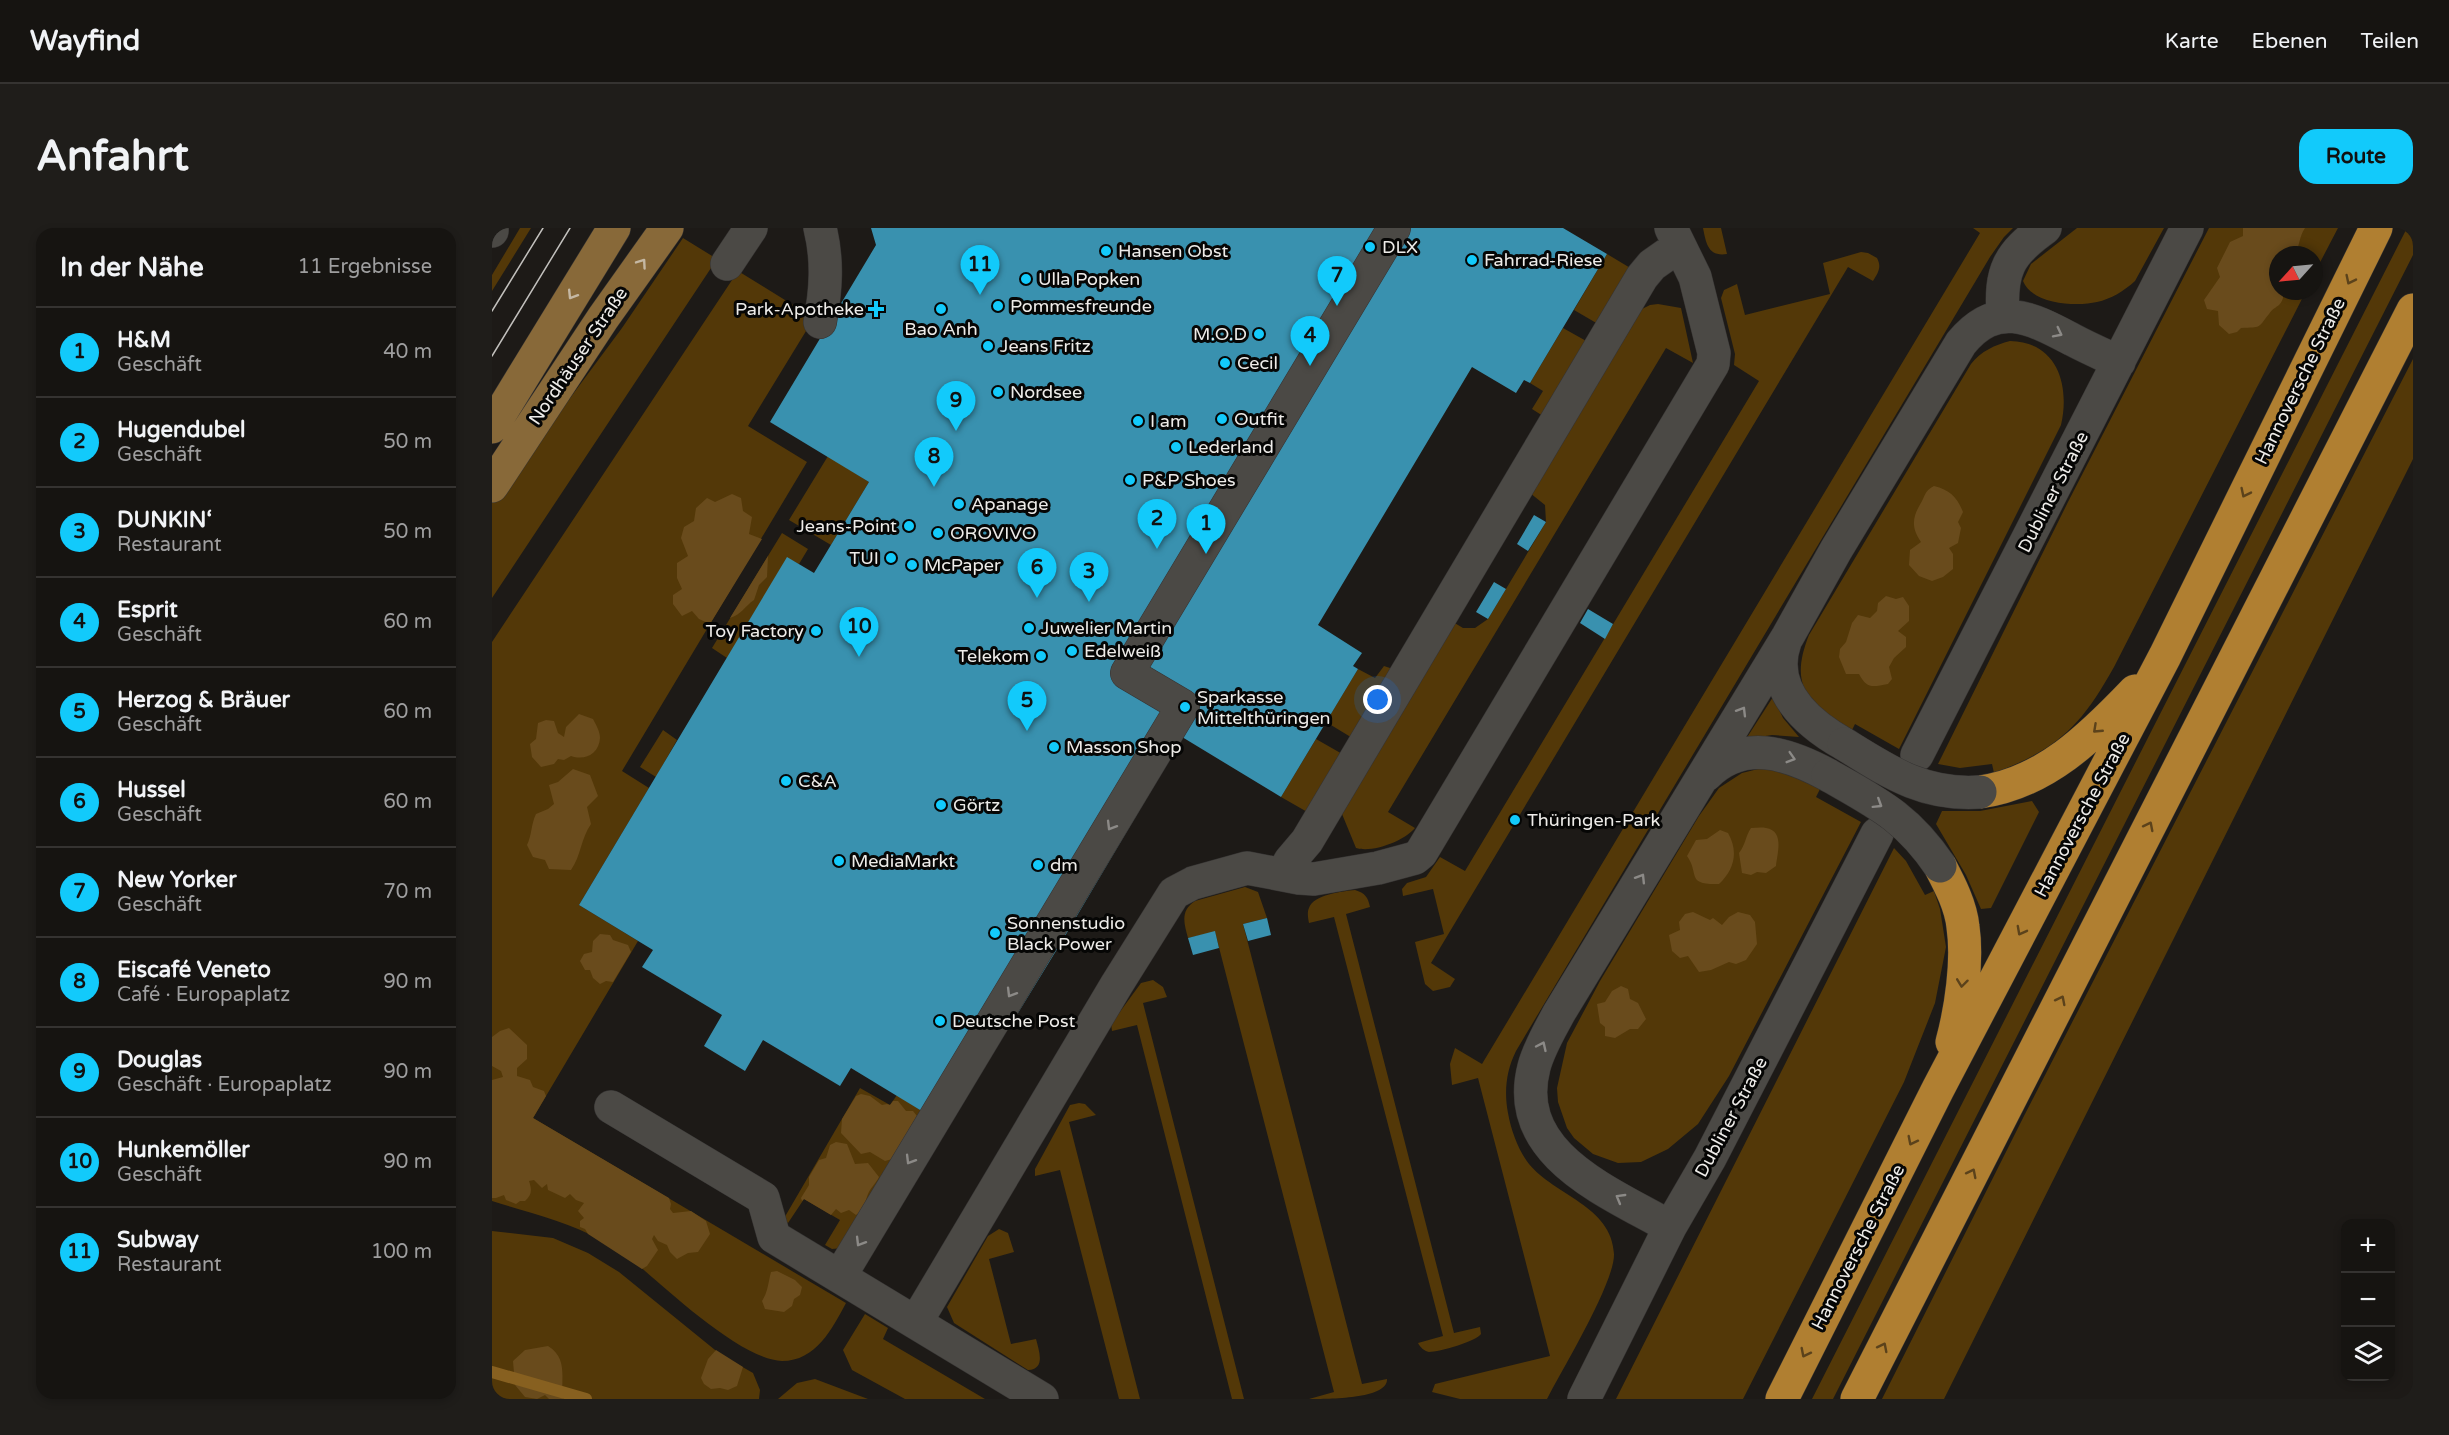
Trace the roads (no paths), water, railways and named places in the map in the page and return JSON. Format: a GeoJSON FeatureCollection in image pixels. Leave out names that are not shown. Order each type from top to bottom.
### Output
{"type":"FeatureCollection","features":[{"type":"Feature","properties":{"kind":"highway","name":"Hannoversche Straße"},"geometry":{"type":"LineString","coordinates":[[1782,1399],[1938,1089],[2165,656],[2376,228]]}},
{"type":"Feature","properties":{"kind":"highway"},"geometry":{"type":"LineString","coordinates":[[1857,1399],[2413,310]]}},
{"type":"Feature","properties":{"kind":"highway"},"geometry":{"type":"LineString","coordinates":[[1980,792],[2003,789],[2020,782],[2072,750],[2109,718],[2165,656]]}},
{"type":"Feature","properties":{"kind":"highway"},"geometry":{"type":"LineString","coordinates":[[1938,1089],[1956,1026],[1964,941],[1960,912],[1940,866]]}},
{"type":"Feature","properties":{"kind":"main road","name":"Nordhäuser Straße"},"geometry":{"type":"LineString","coordinates":[[492,427],[614,228]]}},
{"type":"Feature","properties":{"kind":"main road","name":"Nordhäuser Straße"},"geometry":{"type":"LineString","coordinates":[[492,486],[603,318],[667,228]]}},
{"type":"Feature","properties":{"kind":"street"},"geometry":{"type":"LineString","coordinates":[[727,264],[751,228]]}},
{"type":"Feature","properties":{"kind":"street"},"geometry":{"type":"LineString","coordinates":[[820,228],[824,247],[826,288],[820,322]]}},
{"type":"Feature","properties":{"kind":"street"},"geometry":{"type":"LineString","coordinates":[[840,1276],[1183,706],[1127,673],[1394,228]]}},
{"type":"Feature","properties":{"kind":"street"},"geometry":{"type":"LineString","coordinates":[[2003,316],[2001,289],[2009,263],[2019,249],[2045,228]]}},
{"type":"Feature","properties":{"kind":"street","name":"Dubliner Straße"},"geometry":{"type":"LineString","coordinates":[[1917,755],[2187,228]]}},
{"type":"Feature","properties":{"kind":"street"},"geometry":{"type":"LineString","coordinates":[[916,1322],[1169,898],[1185,886],[1247,868],[1299,878],[1314,879],[1405,861],[1421,853],[1713,364],[1714,353],[1695,278],[1675,237],[1642,277],[1307,841],[1290,861],[1283,874]]}},
{"type":"Feature","properties":{"kind":"street"},"geometry":{"type":"LineString","coordinates":[[1670,1227],[1592,1181],[1560,1159],[1540,1133],[1530,1100],[1531,1082],[1540,1049],[1559,1013],[1788,636],[1842,540],[1961,342],[1981,323],[2003,316],[2018,316],[2119,362]]}},
{"type":"Feature","properties":{"kind":"street"},"geometry":{"type":"LineString","coordinates":[[1788,636],[1780,661],[1782,675],[1792,702],[1815,727],[1885,770],[1913,783],[1941,791],[1980,792]]}},
{"type":"Feature","properties":{"kind":"street"},"geometry":{"type":"LineString","coordinates":[[1700,781],[1724,761],[1739,754],[1772,753],[1788,757],[1828,774],[1893,813],[1921,839],[1940,866]]}},
{"type":"Feature","properties":{"kind":"street","name":"Dubliner Straße"},"geometry":{"type":"LineString","coordinates":[[1584,1399],[1670,1227],[1710,1158],[1877,834]]}},
{"type":"Feature","properties":{"kind":"street"},"geometry":{"type":"LineString","coordinates":[[611,1107],[763,1198],[774,1237],[1042,1399]]}},
{"type":"Feature","properties":{"kind":"waterway"},"geometry":{"type":"LineString","coordinates":[[492,1372],[586,1399]]}},
{"type":"Feature","properties":{"kind":"tram line"},"geometry":{"type":"LineString","coordinates":[[492,311],[543,228]]}},
{"type":"Feature","properties":{"kind":"tram line"},"geometry":{"type":"LineString","coordinates":[[492,356],[570,228]]}},
{"type":"Feature","properties":{"kind":"place","name":"DLX"},"geometry":{"type":"Point","coordinates":[1370,247]}},
{"type":"Feature","properties":{"kind":"place","name":"Hansen Obst"},"geometry":{"type":"Point","coordinates":[1106,251]}},
{"type":"Feature","properties":{"kind":"place","name":"Fahrrad-Riese"},"geometry":{"type":"Point","coordinates":[1472,260]}},
{"type":"Feature","properties":{"kind":"place","name":"Ulla Popken"},"geometry":{"type":"Point","coordinates":[1026,279]}},
{"type":"Feature","properties":{"kind":"place","name":"Subway"},"geometry":{"type":"Point","coordinates":[980,295]}},
{"type":"Feature","properties":{"kind":"place","name":"Pommesfreunde"},"geometry":{"type":"Point","coordinates":[998,306]}},
{"type":"Feature","properties":{"kind":"place","name":"New Yorker"},"geometry":{"type":"Point","coordinates":[1337,306]}},
{"type":"Feature","properties":{"kind":"place","name":"Park-Apotheke"},"geometry":{"type":"Point","coordinates":[876,309]}},
{"type":"Feature","properties":{"kind":"place","name":"Bao Anh"},"geometry":{"type":"Point","coordinates":[941,309]}},
{"type":"Feature","properties":{"kind":"place","name":"M.O.D"},"geometry":{"type":"Point","coordinates":[1259,334]}},
{"type":"Feature","properties":{"kind":"place","name":"Jeans Fritz"},"geometry":{"type":"Point","coordinates":[988,346]}},
{"type":"Feature","properties":{"kind":"place","name":"Cecil"},"geometry":{"type":"Point","coordinates":[1225,363]}},
{"type":"Feature","properties":{"kind":"place","name":"Esprit"},"geometry":{"type":"Point","coordinates":[1310,366]}},
{"type":"Feature","properties":{"kind":"place","name":"Nordsee"},"geometry":{"type":"Point","coordinates":[998,392]}},
{"type":"Feature","properties":{"kind":"place","name":"Outfit"},"geometry":{"type":"Point","coordinates":[1222,419]}},
{"type":"Feature","properties":{"kind":"place","name":"I am"},"geometry":{"type":"Point","coordinates":[1138,421]}},
{"type":"Feature","properties":{"kind":"place","name":"Douglas"},"geometry":{"type":"Point","coordinates":[956,431]}},
{"type":"Feature","properties":{"kind":"place","name":"Lederland"},"geometry":{"type":"Point","coordinates":[1176,447]}},
{"type":"Feature","properties":{"kind":"place","name":"P&P Shoes"},"geometry":{"type":"Point","coordinates":[1130,480]}},
{"type":"Feature","properties":{"kind":"place","name":"Eiscafé Veneto"},"geometry":{"type":"Point","coordinates":[934,487]}},
{"type":"Feature","properties":{"kind":"place","name":"Apanage"},"geometry":{"type":"Point","coordinates":[959,504]}},
{"type":"Feature","properties":{"kind":"place","name":"Jeans-Point"},"geometry":{"type":"Point","coordinates":[909,526]}},
{"type":"Feature","properties":{"kind":"place","name":"OROVIVO"},"geometry":{"type":"Point","coordinates":[938,533]}},
{"type":"Feature","properties":{"kind":"place","name":"Hugendubel"},"geometry":{"type":"Point","coordinates":[1157,549]}},
{"type":"Feature","properties":{"kind":"place","name":"H&M"},"geometry":{"type":"Point","coordinates":[1206,554]}},
{"type":"Feature","properties":{"kind":"place","name":"TUI"},"geometry":{"type":"Point","coordinates":[891,558]}},
{"type":"Feature","properties":{"kind":"place","name":"McPaper"},"geometry":{"type":"Point","coordinates":[912,565]}},
{"type":"Feature","properties":{"kind":"place","name":"Hussel"},"geometry":{"type":"Point","coordinates":[1037,598]}},
{"type":"Feature","properties":{"kind":"place","name":"DUNKIN‘"},"geometry":{"type":"Point","coordinates":[1089,602]}},
{"type":"Feature","properties":{"kind":"place","name":"Juwelier Martin"},"geometry":{"type":"Point","coordinates":[1029,628]}},
{"type":"Feature","properties":{"kind":"place","name":"Toy Factory"},"geometry":{"type":"Point","coordinates":[816,631]}},
{"type":"Feature","properties":{"kind":"place","name":"Edelweiß"},"geometry":{"type":"Point","coordinates":[1072,651]}},
{"type":"Feature","properties":{"kind":"place","name":"Telekom"},"geometry":{"type":"Point","coordinates":[1041,656]}},
{"type":"Feature","properties":{"kind":"place","name":"Hunkemöller"},"geometry":{"type":"Point","coordinates":[859,657]}},
{"type":"Feature","properties":{"kind":"place","name":"Sparkasse Mittelthüringen"},"geometry":{"type":"Point","coordinates":[1185,707]}},
{"type":"Feature","properties":{"kind":"place","name":"Herzog & Bräuer"},"geometry":{"type":"Point","coordinates":[1027,731]}},
{"type":"Feature","properties":{"kind":"place","name":"Masson Shop"},"geometry":{"type":"Point","coordinates":[1054,747]}},
{"type":"Feature","properties":{"kind":"place","name":"C&A"},"geometry":{"type":"Point","coordinates":[786,781]}},
{"type":"Feature","properties":{"kind":"place","name":"Görtz"},"geometry":{"type":"Point","coordinates":[941,805]}},
{"type":"Feature","properties":{"kind":"place","name":"Thüringen-Park"},"geometry":{"type":"Point","coordinates":[1515,820]}},
{"type":"Feature","properties":{"kind":"place","name":"MediaMarkt"},"geometry":{"type":"Point","coordinates":[839,861]}},
{"type":"Feature","properties":{"kind":"place","name":"dm"},"geometry":{"type":"Point","coordinates":[1038,865]}},
{"type":"Feature","properties":{"kind":"place","name":"Sonnenstudio Black Power"},"geometry":{"type":"Point","coordinates":[995,933]}},
{"type":"Feature","properties":{"kind":"place","name":"Deutsche Post"},"geometry":{"type":"Point","coordinates":[940,1021]}}]}
